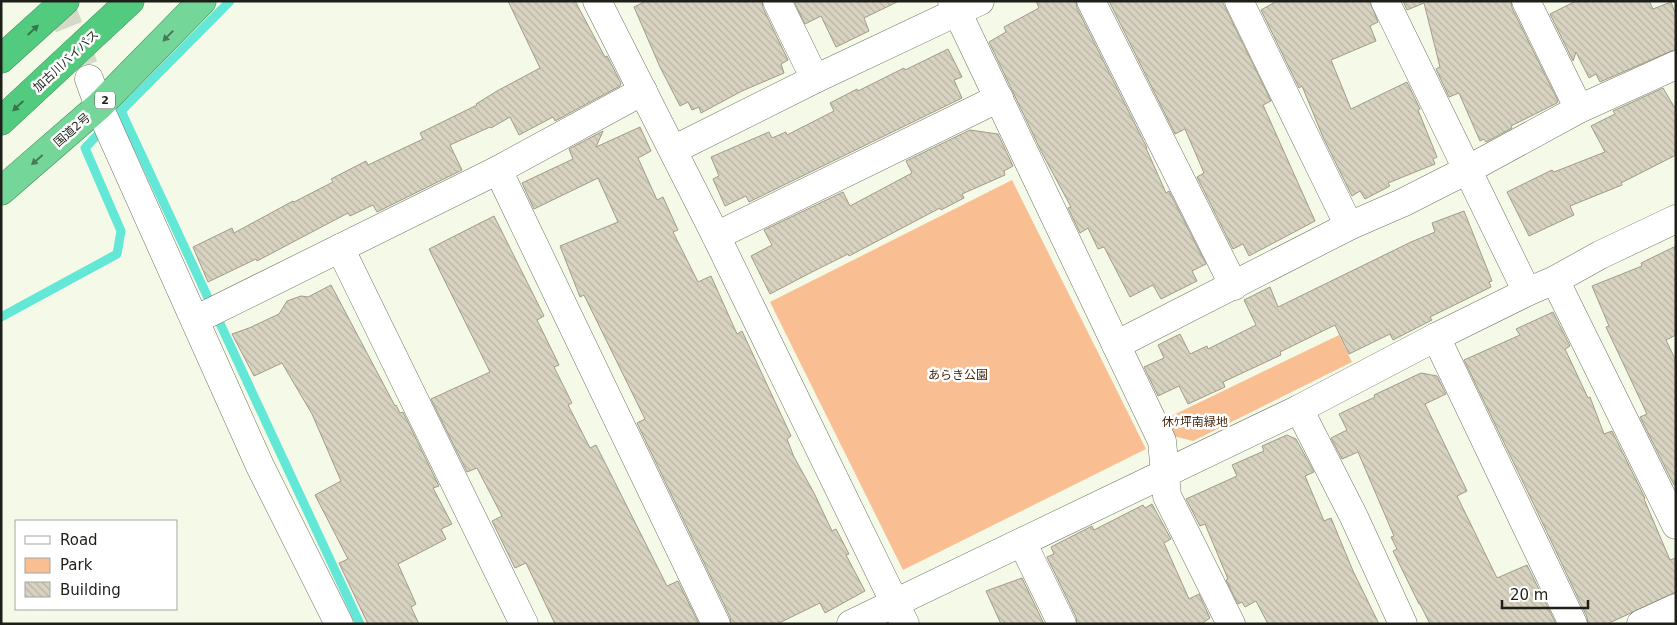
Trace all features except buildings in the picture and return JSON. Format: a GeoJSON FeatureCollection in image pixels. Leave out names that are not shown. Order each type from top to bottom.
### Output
{"type":"FeatureCollection","features":[{"type":"Feature","properties":{"kind":"highway"},"geometry":{"type":"LineString","coordinates":[[1,60],[65,1]]}},
{"type":"Feature","properties":{"kind":"highway","name":"加古川バイパス"},"geometry":{"type":"LineString","coordinates":[[1,121],[130,1]]}},
{"type":"Feature","properties":{"kind":"highway","name":"国道2号"},"geometry":{"type":"LineString","coordinates":[[1,191],[100,107],[202,1]]}},
{"type":"Feature","properties":{"kind":"street"},"geometry":{"type":"LineString","coordinates":[[597,1],[716,236],[900,614]]}},
{"type":"Feature","properties":{"kind":"street"},"geometry":{"type":"LineString","coordinates":[[777,1],[815,79]]}},
{"type":"Feature","properties":{"kind":"street"},"geometry":{"type":"LineString","coordinates":[[1091,1],[1234,286]]}},
{"type":"Feature","properties":{"kind":"street"},"geometry":{"type":"LineString","coordinates":[[1239,1],[1349,226]]}},
{"type":"Feature","properties":{"kind":"street"},"geometry":{"type":"LineString","coordinates":[[1385,1],[1526,292]]}},
{"type":"Feature","properties":{"kind":"street"},"geometry":{"type":"LineString","coordinates":[[1526,1],[1579,109]]}},
{"type":"Feature","properties":{"kind":"street"},"geometry":{"type":"LineString","coordinates":[[673,150],[963,5],[999,98],[1162,441],[1167,496],[1231,624]]}},
{"type":"Feature","properties":{"kind":"street"},"geometry":{"type":"LineString","coordinates":[[1116,345],[1349,226],[1467,170],[1579,109],[1676,65]]}},
{"type":"Feature","properties":{"kind":"street"},"geometry":{"type":"LineString","coordinates":[[89,79],[260,466],[339,624]]}},
{"type":"Feature","properties":{"kind":"street"},"geometry":{"type":"LineString","coordinates":[[196,320],[498,170],[643,91]]}},
{"type":"Feature","properties":{"kind":"street"},"geometry":{"type":"LineString","coordinates":[[716,236],[999,98]]}},
{"type":"Feature","properties":{"kind":"street"},"geometry":{"type":"LineString","coordinates":[[498,170],[716,624]]}},
{"type":"Feature","properties":{"kind":"street"},"geometry":{"type":"LineString","coordinates":[[851,624],[900,614],[1022,542],[1299,409],[1436,337],[1554,280],[1600,254],[1676,219]]}},
{"type":"Feature","properties":{"kind":"street"},"geometry":{"type":"LineString","coordinates":[[340,248],[524,624]]}},
{"type":"Feature","properties":{"kind":"street"},"geometry":{"type":"LineString","coordinates":[[1554,280],[1676,525]]}},
{"type":"Feature","properties":{"kind":"street"},"geometry":{"type":"LineString","coordinates":[[1436,337],[1573,624]]}},
{"type":"Feature","properties":{"kind":"street"},"geometry":{"type":"LineString","coordinates":[[1299,409],[1354,517],[1404,624]]}},
{"type":"Feature","properties":{"kind":"street"},"geometry":{"type":"LineString","coordinates":[[1022,542],[1062,624]]}},
{"type":"Feature","properties":{"kind":"street"},"geometry":{"type":"LineString","coordinates":[[1641,624],[1676,608]]}},
{"type":"Feature","properties":{"kind":"green space","name":"あらき公園"},"geometry":{"type":"Polygon","coordinates":[[[1012,180],[1146,449],[903,570],[770,302],[1012,180]]]}},
{"type":"Feature","properties":{"kind":"green space","name":"休ｹ坪南緑地"},"geometry":{"type":"Polygon","coordinates":[[[1339,335],[1352,362],[1193,441],[1173,436],[1165,419],[1339,335]]]}},
{"type":"Feature","properties":{"kind":"waterway"},"geometry":{"type":"LineString","coordinates":[[118,114],[230,1]]}},
{"type":"Feature","properties":{"kind":"waterway"},"geometry":{"type":"LineString","coordinates":[[121,111],[360,624]]}},
{"type":"Feature","properties":{"kind":"waterway"},"geometry":{"type":"LineString","coordinates":[[1,317],[117,254],[121,231],[85,148],[105,127]]}},
{"type":"Feature","properties":{"kind":"tunnel"},"geometry":{"type":"LineString","coordinates":[[59,1],[89,79]]}}]}
